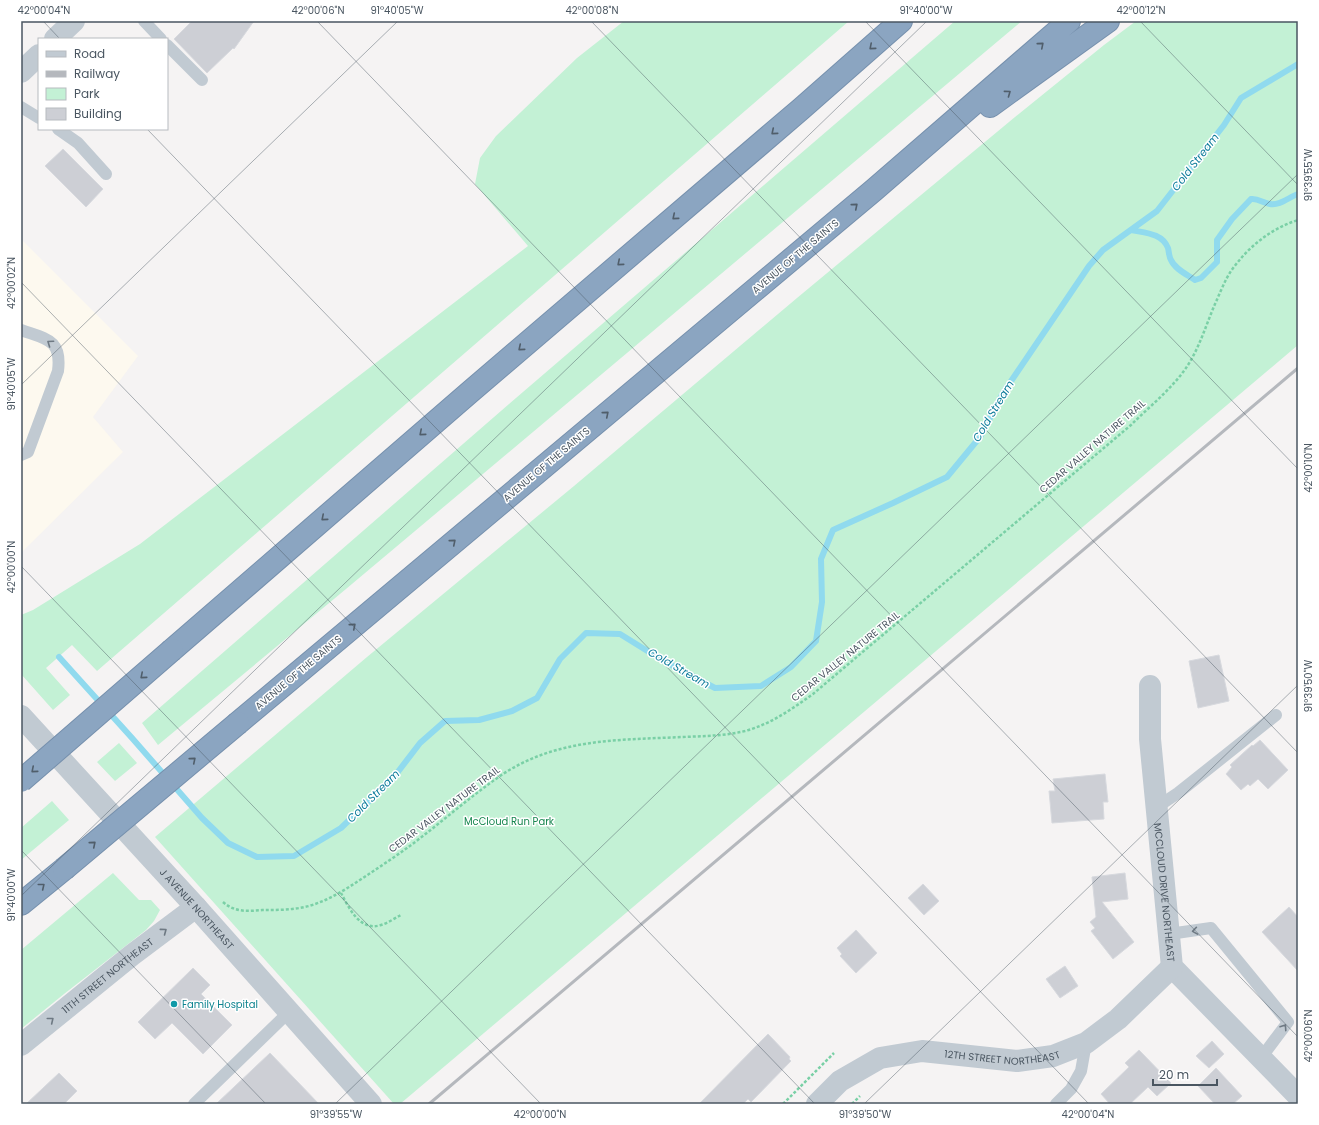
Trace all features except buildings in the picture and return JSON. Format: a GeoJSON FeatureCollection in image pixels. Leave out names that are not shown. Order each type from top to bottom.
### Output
{"type":"FeatureCollection","features":[{"type":"Feature","properties":{"kind":"highway"},"geometry":{"type":"LineString","coordinates":[[21,781],[470,392],[800,110],[901,21]]}},
{"type":"Feature","properties":{"kind":"highway","name":"AVENUE OF THE SAINTS"},"geometry":{"type":"LineString","coordinates":[[21,904],[874,190],[1069,21]]}},
{"type":"Feature","properties":{"kind":"highway"},"geometry":{"type":"LineString","coordinates":[[874,190],[1108,21]]}},
{"type":"Feature","properties":{"kind":"street"},"geometry":{"type":"LineString","coordinates":[[56,38],[74,21]]}},
{"type":"Feature","properties":{"kind":"street"},"geometry":{"type":"LineString","coordinates":[[21,72],[38,56]]}},
{"type":"Feature","properties":{"kind":"street","name":"MCCLOUD DRIVE NORTHEAST"},"geometry":{"type":"LineString","coordinates":[[1150,686],[1150,739],[1172,967],[1298,1096]]}},
{"type":"Feature","properties":{"kind":"street","name":"J AVENUE NORTHEAST"},"geometry":{"type":"LineString","coordinates":[[21,716],[196,907],[371,1104]]}},
{"type":"Feature","properties":{"kind":"street","name":"11TH STREET NORTHEAST"},"geometry":{"type":"LineString","coordinates":[[21,1045],[126,960],[196,907]]}},
{"type":"Feature","properties":{"kind":"street","name":"12TH STREET NORTHEAST"},"geometry":{"type":"LineString","coordinates":[[816,1104],[840,1081],[880,1058],[922,1051],[1017,1061],[1053,1056],[1086,1043],[1118,1019],[1172,967]]}},
{"type":"Feature","properties":{"kind":"lane"},"geometry":{"type":"LineString","coordinates":[[144,21],[161,38]]}},
{"type":"Feature","properties":{"kind":"lane"},"geometry":{"type":"LineString","coordinates":[[168,46],[202,80]]}},
{"type":"Feature","properties":{"kind":"lane"},"geometry":{"type":"LineString","coordinates":[[21,107],[38,117]]}},
{"type":"Feature","properties":{"kind":"lane"},"geometry":{"type":"LineString","coordinates":[[59,130],[78,143],[106,174]]}},
{"type":"Feature","properties":{"kind":"lane"},"geometry":{"type":"LineString","coordinates":[[21,330],[51,341],[56,346],[60,361],[58,371],[28,452],[21,455]]}},
{"type":"Feature","properties":{"kind":"lane"},"geometry":{"type":"LineString","coordinates":[[1157,807],[1178,793],[1276,715]]}},
{"type":"Feature","properties":{"kind":"lane"},"geometry":{"type":"LineString","coordinates":[[1169,934],[1211,928],[1288,1022],[1261,1058]]}},
{"type":"Feature","properties":{"kind":"lane"},"geometry":{"type":"LineString","coordinates":[[194,1104],[289,1012]]}},
{"type":"Feature","properties":{"kind":"lane"},"geometry":{"type":"LineString","coordinates":[[1056,1104],[1071,1089],[1082,1071],[1086,1043]]}},
{"type":"Feature","properties":{"kind":"path","name":"CEDAR VALLEY NATURE TRAIL"},"geometry":{"type":"LineString","coordinates":[[220,900],[228,907],[235,910],[285,910],[309,906],[341,893],[407,848],[478,792],[504,774],[524,763],[548,753],[575,745],[601,741],[726,735],[766,724],[790,710],[813,694],[1131,425],[1157,400],[1173,384],[1187,365],[1202,338],[1215,305],[1231,272],[1253,245],[1268,233],[1289,222],[1298,220]]}},
{"type":"Feature","properties":{"kind":"path"},"geometry":{"type":"LineString","coordinates":[[341,893],[353,915],[366,924],[373,926],[381,925],[401,915]]}},
{"type":"Feature","properties":{"kind":"path"},"geometry":{"type":"LineString","coordinates":[[783,1104],[834,1053]]}},
{"type":"Feature","properties":{"kind":"shaded area"},"geometry":{"type":"Polygon","coordinates":[[[21,239],[138,356],[93,417],[123,452],[21,553],[21,239]]]}},
{"type":"Feature","properties":{"kind":"green space"},"geometry":{"type":"Polygon","coordinates":[[[624,21],[849,21],[97,671],[72,645],[46,668],[70,695],[53,710],[21,674],[21,615],[33,610],[140,544],[528,246],[475,184],[480,158],[496,136],[577,58],[624,21]]]}},
{"type":"Feature","properties":{"kind":"green space"},"geometry":{"type":"Polygon","coordinates":[[[955,21],[1022,21],[158,745],[142,723],[509,404],[955,21]]]}},
{"type":"Feature","properties":{"kind":"green space","name":"McCloud Run Park"},"geometry":{"type":"Polygon","coordinates":[[[1136,21],[1298,21],[1298,345],[400,1104],[394,1104],[155,837],[367,657],[574,486],[797,298],[1015,117],[1136,21]]]}},
{"type":"Feature","properties":{"kind":"green space"},"geometry":{"type":"Polygon","coordinates":[[[119,743],[137,763],[115,781],[97,762],[119,743]]]}},
{"type":"Feature","properties":{"kind":"green space"},"geometry":{"type":"Polygon","coordinates":[[[52,801],[69,820],[21,860],[21,828],[52,801]]]}},
{"type":"Feature","properties":{"kind":"green space"},"geometry":{"type":"Polygon","coordinates":[[[113,873],[139,900],[151,900],[160,910],[154,921],[146,930],[21,1029],[21,950],[113,873]]]}},
{"type":"Feature","properties":{"kind":"waterway","name":"Cold Stream"},"geometry":{"type":"LineString","coordinates":[[59,657],[202,818],[228,843],[257,857],[294,856],[341,828],[394,777],[420,743],[445,721],[479,720],[512,711],[537,698],[560,659],[586,633],[620,634],[662,660],[715,688],[761,686],[791,667],[816,641],[822,602],[821,559],[833,530],[947,477],[980,437],[1003,393],[1089,266],[1103,250],[1157,211],[1224,125],[1241,98],[1298,64]]}},
{"type":"Feature","properties":{"kind":"waterway"},"geometry":{"type":"LineString","coordinates":[[1131,230],[1152,234],[1162,239],[1168,248],[1170,257],[1175,266],[1195,280],[1201,278],[1217,262],[1217,240],[1232,219],[1251,199],[1277,204],[1298,194]]}},
{"type":"Feature","properties":{"kind":"railway"},"geometry":{"type":"LineString","coordinates":[[429,1104],[1298,368]]}},
{"type":"Feature","properties":{"kind":"place","name":"Family Hospital"},"geometry":{"type":"Point","coordinates":[174,1004]}}]}
